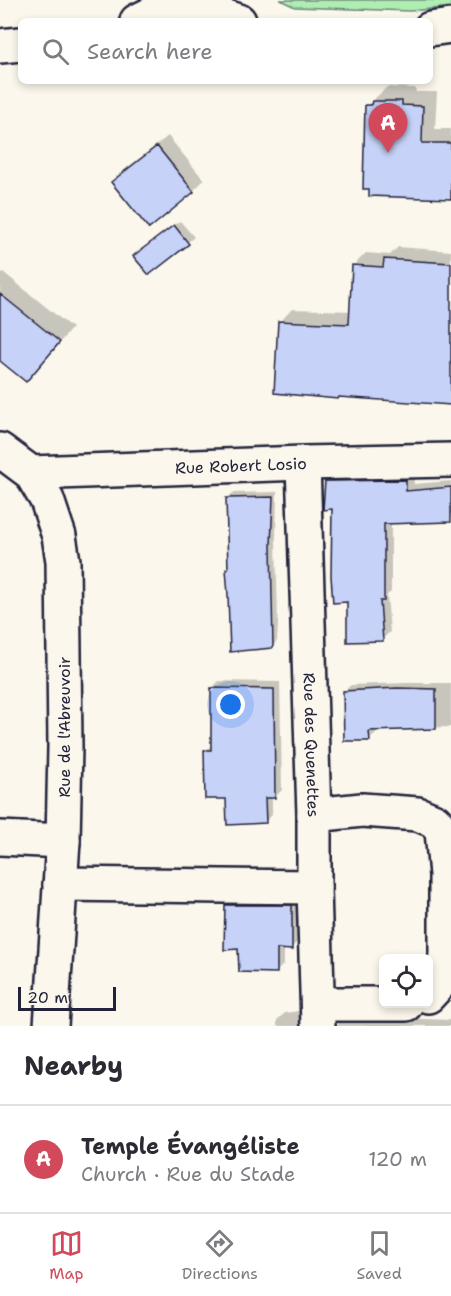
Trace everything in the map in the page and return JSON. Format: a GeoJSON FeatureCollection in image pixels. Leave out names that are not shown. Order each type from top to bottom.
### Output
{"type":"FeatureCollection","features":[{"type":"Feature","properties":{"kind":"street"},"geometry":{"type":"LineString","coordinates":[[142,18],[174,1],[228,18]]}},
{"type":"Feature","properties":{"kind":"street"},"geometry":{"type":"LineString","coordinates":[[433,29],[451,26]]}},
{"type":"Feature","properties":{"kind":"street"},"geometry":{"type":"LineString","coordinates":[[0,46],[18,44]]}},
{"type":"Feature","properties":{"kind":"street","name":"Rue de l'Abreuvoir"},"geometry":{"type":"LineString","coordinates":[[0,450],[31,473],[47,500],[59,536],[63,561],[65,747],[63,841],[51,1026]]}},
{"type":"Feature","properties":{"kind":"street","name":"Rue Robert Losio"},"geometry":{"type":"LineString","coordinates":[[31,473],[451,460]]}},
{"type":"Feature","properties":{"kind":"street","name":"Rue des Quenettes"},"geometry":{"type":"LineString","coordinates":[[303,463],[318,1015]]}},
{"type":"Feature","properties":{"kind":"street"},"geometry":{"type":"LineString","coordinates":[[314,815],[362,810],[418,814],[435,821],[442,831],[446,875],[446,955],[441,982],[433,991]]}},
{"type":"Feature","properties":{"kind":"street"},"geometry":{"type":"LineString","coordinates":[[0,838],[63,841]]}},
{"type":"Feature","properties":{"kind":"street"},"geometry":{"type":"LineString","coordinates":[[60,885],[314,887]]}},
{"type":"Feature","properties":{"kind":"street"},"geometry":{"type":"LineString","coordinates":[[318,1015],[379,1007]]}},
{"type":"Feature","properties":{"kind":"green space"},"geometry":{"type":"Polygon","coordinates":[[[280,0],[451,0],[451,7],[410,11],[295,7],[280,0]]]}},
{"type":"Feature","properties":{"kind":"building"},"geometry":{"type":"Polygon","coordinates":[[[372,101],[402,101],[402,105],[423,106],[422,143],[451,143],[451,199],[369,196],[369,189],[363,189],[365,105],[371,105],[372,101]]]}},
{"type":"Feature","properties":{"kind":"building"},"geometry":{"type":"Polygon","coordinates":[[[157,146],[194,192],[149,229],[111,182],[157,146]]]}},
{"type":"Feature","properties":{"kind":"building"},"geometry":{"type":"Polygon","coordinates":[[[174,225],[189,244],[149,275],[133,256],[174,225]]]}},
{"type":"Feature","properties":{"kind":"building"},"geometry":{"type":"Polygon","coordinates":[[[384,259],[451,263],[451,405],[274,393],[278,321],[349,324],[352,265],[383,267],[384,259]]]}},
{"type":"Feature","properties":{"kind":"building"},"geometry":{"type":"Polygon","coordinates":[[[0,294],[60,342],[26,382],[0,361],[0,294]]]}},
{"type":"Feature","properties":{"kind":"building"},"geometry":{"type":"Polygon","coordinates":[[[406,480],[406,491],[451,487],[451,522],[384,524],[384,601],[380,601],[383,641],[347,642],[347,602],[333,603],[332,509],[323,510],[325,481],[406,480]]]}},
{"type":"Feature","properties":{"kind":"building"},"geometry":{"type":"Polygon","coordinates":[[[273,497],[271,545],[273,647],[230,652],[226,569],[228,569],[226,498],[273,497]]]}},
{"type":"Feature","properties":{"kind":"building"},"geometry":{"type":"Polygon","coordinates":[[[211,688],[274,689],[275,798],[265,798],[266,823],[227,825],[226,799],[205,799],[204,750],[211,750],[211,688]]]}},
{"type":"Feature","properties":{"kind":"building"},"geometry":{"type":"Polygon","coordinates":[[[397,688],[436,689],[436,729],[369,731],[370,741],[344,741],[343,691],[397,688]]]}},
{"type":"Feature","properties":{"kind":"building"},"geometry":{"type":"Polygon","coordinates":[[[225,905],[292,905],[292,950],[277,949],[277,973],[239,972],[238,949],[224,950],[225,905]]]}},
{"type":"Feature","properties":{"kind":"place","name":"Temple Évangéliste"},"geometry":{"type":"Point","coordinates":[388,153]}}]}
